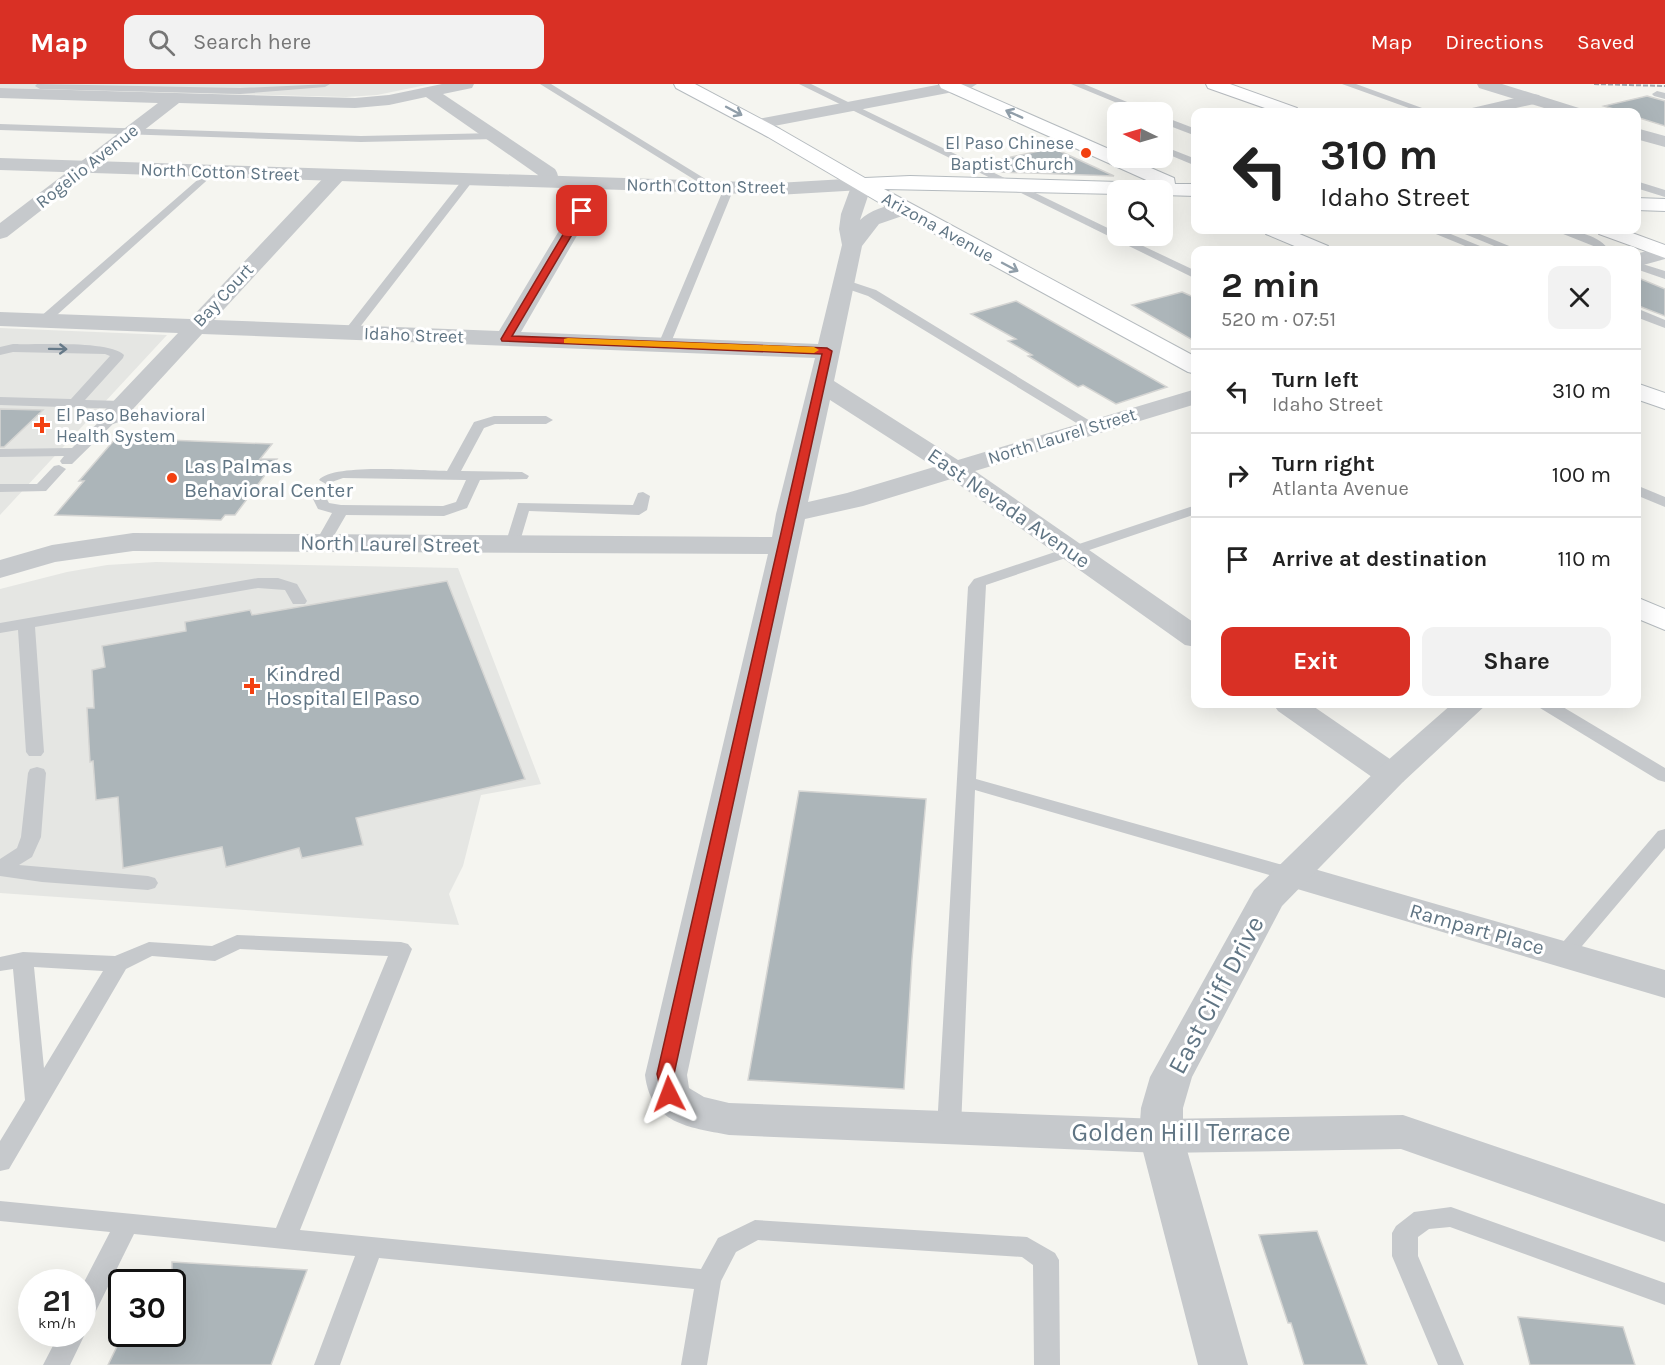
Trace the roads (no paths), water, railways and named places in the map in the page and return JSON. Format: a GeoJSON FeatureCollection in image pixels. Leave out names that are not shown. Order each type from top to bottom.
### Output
{"type":"FeatureCollection","features":[{"type":"Feature","properties":{"kind":"main road","name":"Arizona Avenue"},"geometry":{"type":"LineString","coordinates":[[682,84],[758,124],[859,190]]}},
{"type":"Feature","properties":{"kind":"main road"},"geometry":{"type":"LineString","coordinates":[[1214,84],[1280,108]]}},
{"type":"Feature","properties":{"kind":"main road"},"geometry":{"type":"LineString","coordinates":[[957,85],[1098,152],[1107,154]]}},
{"type":"Feature","properties":{"kind":"main road"},"geometry":{"type":"LineString","coordinates":[[1155,168],[1191,191]]}},
{"type":"Feature","properties":{"kind":"main road"},"geometry":{"type":"LineString","coordinates":[[859,190],[910,182],[1191,191]]}},
{"type":"Feature","properties":{"kind":"main road"},"geometry":{"type":"LineString","coordinates":[[1641,192],[1665,205]]}},
{"type":"Feature","properties":{"kind":"main road","name":"Arizona Avenue"},"geometry":{"type":"LineString","coordinates":[[885,198],[1191,364]]}},
{"type":"Feature","properties":{"kind":"main road"},"geometry":{"type":"LineString","coordinates":[[1283,234],[1311,246]]}},
{"type":"Feature","properties":{"kind":"main road"},"geometry":{"type":"LineString","coordinates":[[1617,234],[1665,252]]}},
{"type":"Feature","properties":{"kind":"main road"},"geometry":{"type":"LineString","coordinates":[[1641,392],[1665,402]]}},
{"type":"Feature","properties":{"kind":"main road"},"geometry":{"type":"LineString","coordinates":[[1641,609],[1665,621]]}},
{"type":"Feature","properties":{"kind":"street"},"geometry":{"type":"LineString","coordinates":[[0,93],[40,88],[108,92],[172,91],[355,103],[389,100],[466,84]]}},
{"type":"Feature","properties":{"kind":"street"},"geometry":{"type":"LineString","coordinates":[[1485,84],[1561,108]]}},
{"type":"Feature","properties":{"kind":"street"},"geometry":{"type":"LineString","coordinates":[[758,124],[957,85]]}},
{"type":"Feature","properties":{"kind":"street","name":"Rogelio Avenue"},"geometry":{"type":"LineString","coordinates":[[0,233],[132,131],[172,91]]}},
{"type":"Feature","properties":{"kind":"street"},"geometry":{"type":"LineString","coordinates":[[429,92],[548,173],[548,182]]}},
{"type":"Feature","properties":{"kind":"street"},"geometry":{"type":"LineString","coordinates":[[1495,108],[1533,99]]}},
{"type":"Feature","properties":{"kind":"street"},"geometry":{"type":"LineString","coordinates":[[1641,135],[1665,142]]}},
{"type":"Feature","properties":{"kind":"street","name":"North Cotton Street"},"geometry":{"type":"LineString","coordinates":[[0,164],[777,189],[820,195],[859,190],[885,198]]}},
{"type":"Feature","properties":{"kind":"street","name":"Bay Court"},"geometry":{"type":"LineString","coordinates":[[118,410],[336,176]]}},
{"type":"Feature","properties":{"kind":"street"},"geometry":{"type":"LineString","coordinates":[[506,339],[597,184]]}},
{"type":"Feature","properties":{"kind":"street"},"geometry":{"type":"LineString","coordinates":[[852,246],[847,229],[859,190]]}},
{"type":"Feature","properties":{"kind":"street"},"geometry":{"type":"LineString","coordinates":[[783,546],[852,246],[868,220],[884,213],[904,209]]}},
{"type":"Feature","properties":{"kind":"street"},"geometry":{"type":"LineString","coordinates":[[1641,261],[1665,252]]}},
{"type":"Feature","properties":{"kind":"street","name":"Idaho Street"},"geometry":{"type":"LineString","coordinates":[[0,319],[827,351]]}},
{"type":"Feature","properties":{"kind":"street","name":"East Nevada Avenue"},"geometry":{"type":"LineString","coordinates":[[820,383],[879,418],[1191,635]]}},
{"type":"Feature","properties":{"kind":"street","name":"North Laurel Street"},"geometry":{"type":"LineString","coordinates":[[790,514],[854,500],[1191,398]]}},
{"type":"Feature","properties":{"kind":"street","name":"North Laurel Street"},"geometry":{"type":"LineString","coordinates":[[0,569],[52,554],[133,542],[783,546]]}},
{"type":"Feature","properties":{"kind":"street","name":"Golden Hill Terrace"},"geometry":{"type":"LineString","coordinates":[[783,546],[666,1074],[669,1094],[684,1106],[729,1119],[1161,1136],[1403,1132],[1665,1223]]}},
{"type":"Feature","properties":{"kind":"street"},"geometry":{"type":"LineString","coordinates":[[1295,708],[1391,775]]}},
{"type":"Feature","properties":{"kind":"street","name":"East Cliff Drive"},"geometry":{"type":"LineString","coordinates":[[1223,1365],[1161,1136],[1162,1108],[1172,1077],[1267,899],[1391,775],[1466,708]]}},
{"type":"Feature","properties":{"kind":"street","name":"Rampart Place"},"geometry":{"type":"LineString","coordinates":[[1290,874],[1665,984]]}},
{"type":"Feature","properties":{"kind":"lane"},"geometry":{"type":"LineString","coordinates":[[172,91],[255,91],[325,84]]}},
{"type":"Feature","properties":{"kind":"lane"},"geometry":{"type":"LineString","coordinates":[[544,84],[722,188],[664,345]]}},
{"type":"Feature","properties":{"kind":"lane"},"geometry":{"type":"LineString","coordinates":[[804,84],[1191,274]]}},
{"type":"Feature","properties":{"kind":"lane"},"geometry":{"type":"LineString","coordinates":[[1076,84],[1121,102]]}},
{"type":"Feature","properties":{"kind":"lane"},"geometry":{"type":"LineString","coordinates":[[1347,84],[1416,108]]}},
{"type":"Feature","properties":{"kind":"lane"},"geometry":{"type":"LineString","coordinates":[[1173,124],[1191,131]]}},
{"type":"Feature","properties":{"kind":"lane"},"geometry":{"type":"LineString","coordinates":[[0,127],[361,139],[496,136]]}},
{"type":"Feature","properties":{"kind":"lane"},"geometry":{"type":"LineString","coordinates":[[1173,154],[1191,149]]}},
{"type":"Feature","properties":{"kind":"lane"},"geometry":{"type":"LineString","coordinates":[[1098,152],[1107,150]]}},
{"type":"Feature","properties":{"kind":"lane"},"geometry":{"type":"LineString","coordinates":[[1173,156],[1191,162]]}},
{"type":"Feature","properties":{"kind":"lane"},"geometry":{"type":"LineString","coordinates":[[45,321],[210,172]]}},
{"type":"Feature","properties":{"kind":"lane"},"geometry":{"type":"LineString","coordinates":[[349,333],[468,180]]}},
{"type":"Feature","properties":{"kind":"lane"},"geometry":{"type":"LineString","coordinates":[[1641,191],[1665,194]]}},
{"type":"Feature","properties":{"kind":"lane"},"geometry":{"type":"LineString","coordinates":[[1442,234],[1474,246]]}},
{"type":"Feature","properties":{"kind":"lane"},"geometry":{"type":"LineString","coordinates":[[1472,234],[1503,246]]}},
{"type":"Feature","properties":{"kind":"lane"},"geometry":{"type":"LineString","coordinates":[[1477,236],[1485,234]]}},
{"type":"Feature","properties":{"kind":"lane"},"geometry":{"type":"LineString","coordinates":[[1567,234],[1580,241],[1601,246]]}},
{"type":"Feature","properties":{"kind":"lane"},"geometry":{"type":"LineString","coordinates":[[1641,265],[1665,276]]}},
{"type":"Feature","properties":{"kind":"lane"},"geometry":{"type":"LineString","coordinates":[[843,283],[872,293],[1093,427]]}},
{"type":"Feature","properties":{"kind":"lane"},"geometry":{"type":"LineString","coordinates":[[1641,314],[1665,324]]}},
{"type":"Feature","properties":{"kind":"lane"},"geometry":{"type":"LineString","coordinates":[[0,351],[13,348],[107,350],[118,355],[75,403]]}},
{"type":"Feature","properties":{"kind":"lane"},"geometry":{"type":"LineString","coordinates":[[0,401],[75,403],[118,410]]}},
{"type":"Feature","properties":{"kind":"lane"},"geometry":{"type":"LineString","coordinates":[[0,488],[41,488],[118,410]]}},
{"type":"Feature","properties":{"kind":"lane"},"geometry":{"type":"LineString","coordinates":[[452,475],[478,425],[494,420],[546,420]]}},
{"type":"Feature","properties":{"kind":"lane"},"geometry":{"type":"LineString","coordinates":[[0,453],[76,452]]}},
{"type":"Feature","properties":{"kind":"lane"},"geometry":{"type":"LineString","coordinates":[[326,480],[341,474],[475,475],[525,483],[523,506],[513,545]]}},
{"type":"Feature","properties":{"kind":"lane"},"geometry":{"type":"LineString","coordinates":[[318,495],[322,506],[341,510],[444,511],[462,505],[475,475]]}},
{"type":"Feature","properties":{"kind":"lane"},"geometry":{"type":"LineString","coordinates":[[1641,491],[1665,503]]}},
{"type":"Feature","properties":{"kind":"lane"},"geometry":{"type":"LineString","coordinates":[[571,508],[578,492]]}},
{"type":"Feature","properties":{"kind":"lane"},"geometry":{"type":"LineString","coordinates":[[523,506],[639,510],[644,496]]}},
{"type":"Feature","properties":{"kind":"lane"},"geometry":{"type":"LineString","coordinates":[[323,543],[341,510]]}},
{"type":"Feature","properties":{"kind":"lane"},"geometry":{"type":"LineString","coordinates":[[949,1128],[976,587],[980,582],[1191,511]]}},
{"type":"Feature","properties":{"kind":"lane"},"geometry":{"type":"LineString","coordinates":[[0,628],[258,583],[278,583],[291,586],[298,601]]}},
{"type":"Feature","properties":{"kind":"lane"},"geometry":{"type":"LineString","coordinates":[[26,624],[35,752]]}},
{"type":"Feature","properties":{"kind":"lane"},"geometry":{"type":"LineString","coordinates":[[1553,708],[1665,776]]}},
{"type":"Feature","properties":{"kind":"lane"},"geometry":{"type":"LineString","coordinates":[[0,869],[25,852],[31,837],[37,773]]}},
{"type":"Feature","properties":{"kind":"lane"},"geometry":{"type":"LineString","coordinates":[[966,782],[1290,874]]}},
{"type":"Feature","properties":{"kind":"lane"},"geometry":{"type":"LineString","coordinates":[[1564,954],[1665,835]]}},
{"type":"Feature","properties":{"kind":"lane"},"geometry":{"type":"LineString","coordinates":[[0,869],[42,875],[148,883]]}},
{"type":"Feature","properties":{"kind":"lane"},"geometry":{"type":"LineString","coordinates":[[0,964],[22,959],[118,964],[149,949],[215,954],[237,942],[401,949],[284,1238]]}},
{"type":"Feature","properties":{"kind":"lane"},"geometry":{"type":"LineString","coordinates":[[22,959],[36,1099]]}},
{"type":"Feature","properties":{"kind":"lane"},"geometry":{"type":"LineString","coordinates":[[0,1162],[118,964]]}},
{"type":"Feature","properties":{"kind":"lane"},"geometry":{"type":"LineString","coordinates":[[0,1211],[708,1280]]}},
{"type":"Feature","properties":{"kind":"lane"},"geometry":{"type":"LineString","coordinates":[[1451,1365],[1405,1256],[1405,1233],[1423,1219],[1451,1217],[1665,1294]]}},
{"type":"Feature","properties":{"kind":"lane"},"geometry":{"type":"LineString","coordinates":[[96,1285],[127,1224]]}},
{"type":"Feature","properties":{"kind":"lane"},"geometry":{"type":"LineString","coordinates":[[694,1365],[708,1280],[727,1245],[755,1230],[1027,1247],[1046,1260],[1047,1365]]}},
{"type":"Feature","properties":{"kind":"lane"},"geometry":{"type":"LineString","coordinates":[[327,1365],[371,1246]]}},
{"type":"Feature","properties":{"kind":"lane"},"geometry":{"type":"LineString","coordinates":[[56,1365],[65,1347]]}},
{"type":"Feature","properties":{"kind":"railway"},"geometry":{"type":"LineString","coordinates":[[1594,84],[1665,86]]}},
{"type":"Feature","properties":{"kind":"place","name":"El Paso Chinese Baptist Church"},"geometry":{"type":"Point","coordinates":[1086,153]}},
{"type":"Feature","properties":{"kind":"place","name":"El Paso Behavioral Health System"},"geometry":{"type":"Point","coordinates":[42,425]}},
{"type":"Feature","properties":{"kind":"place","name":"Las Palmas Behavioral Center"},"geometry":{"type":"Point","coordinates":[172,478]}},
{"type":"Feature","properties":{"kind":"place","name":"Kindred Hospital El Paso"},"geometry":{"type":"Point","coordinates":[252,686]}}]}
